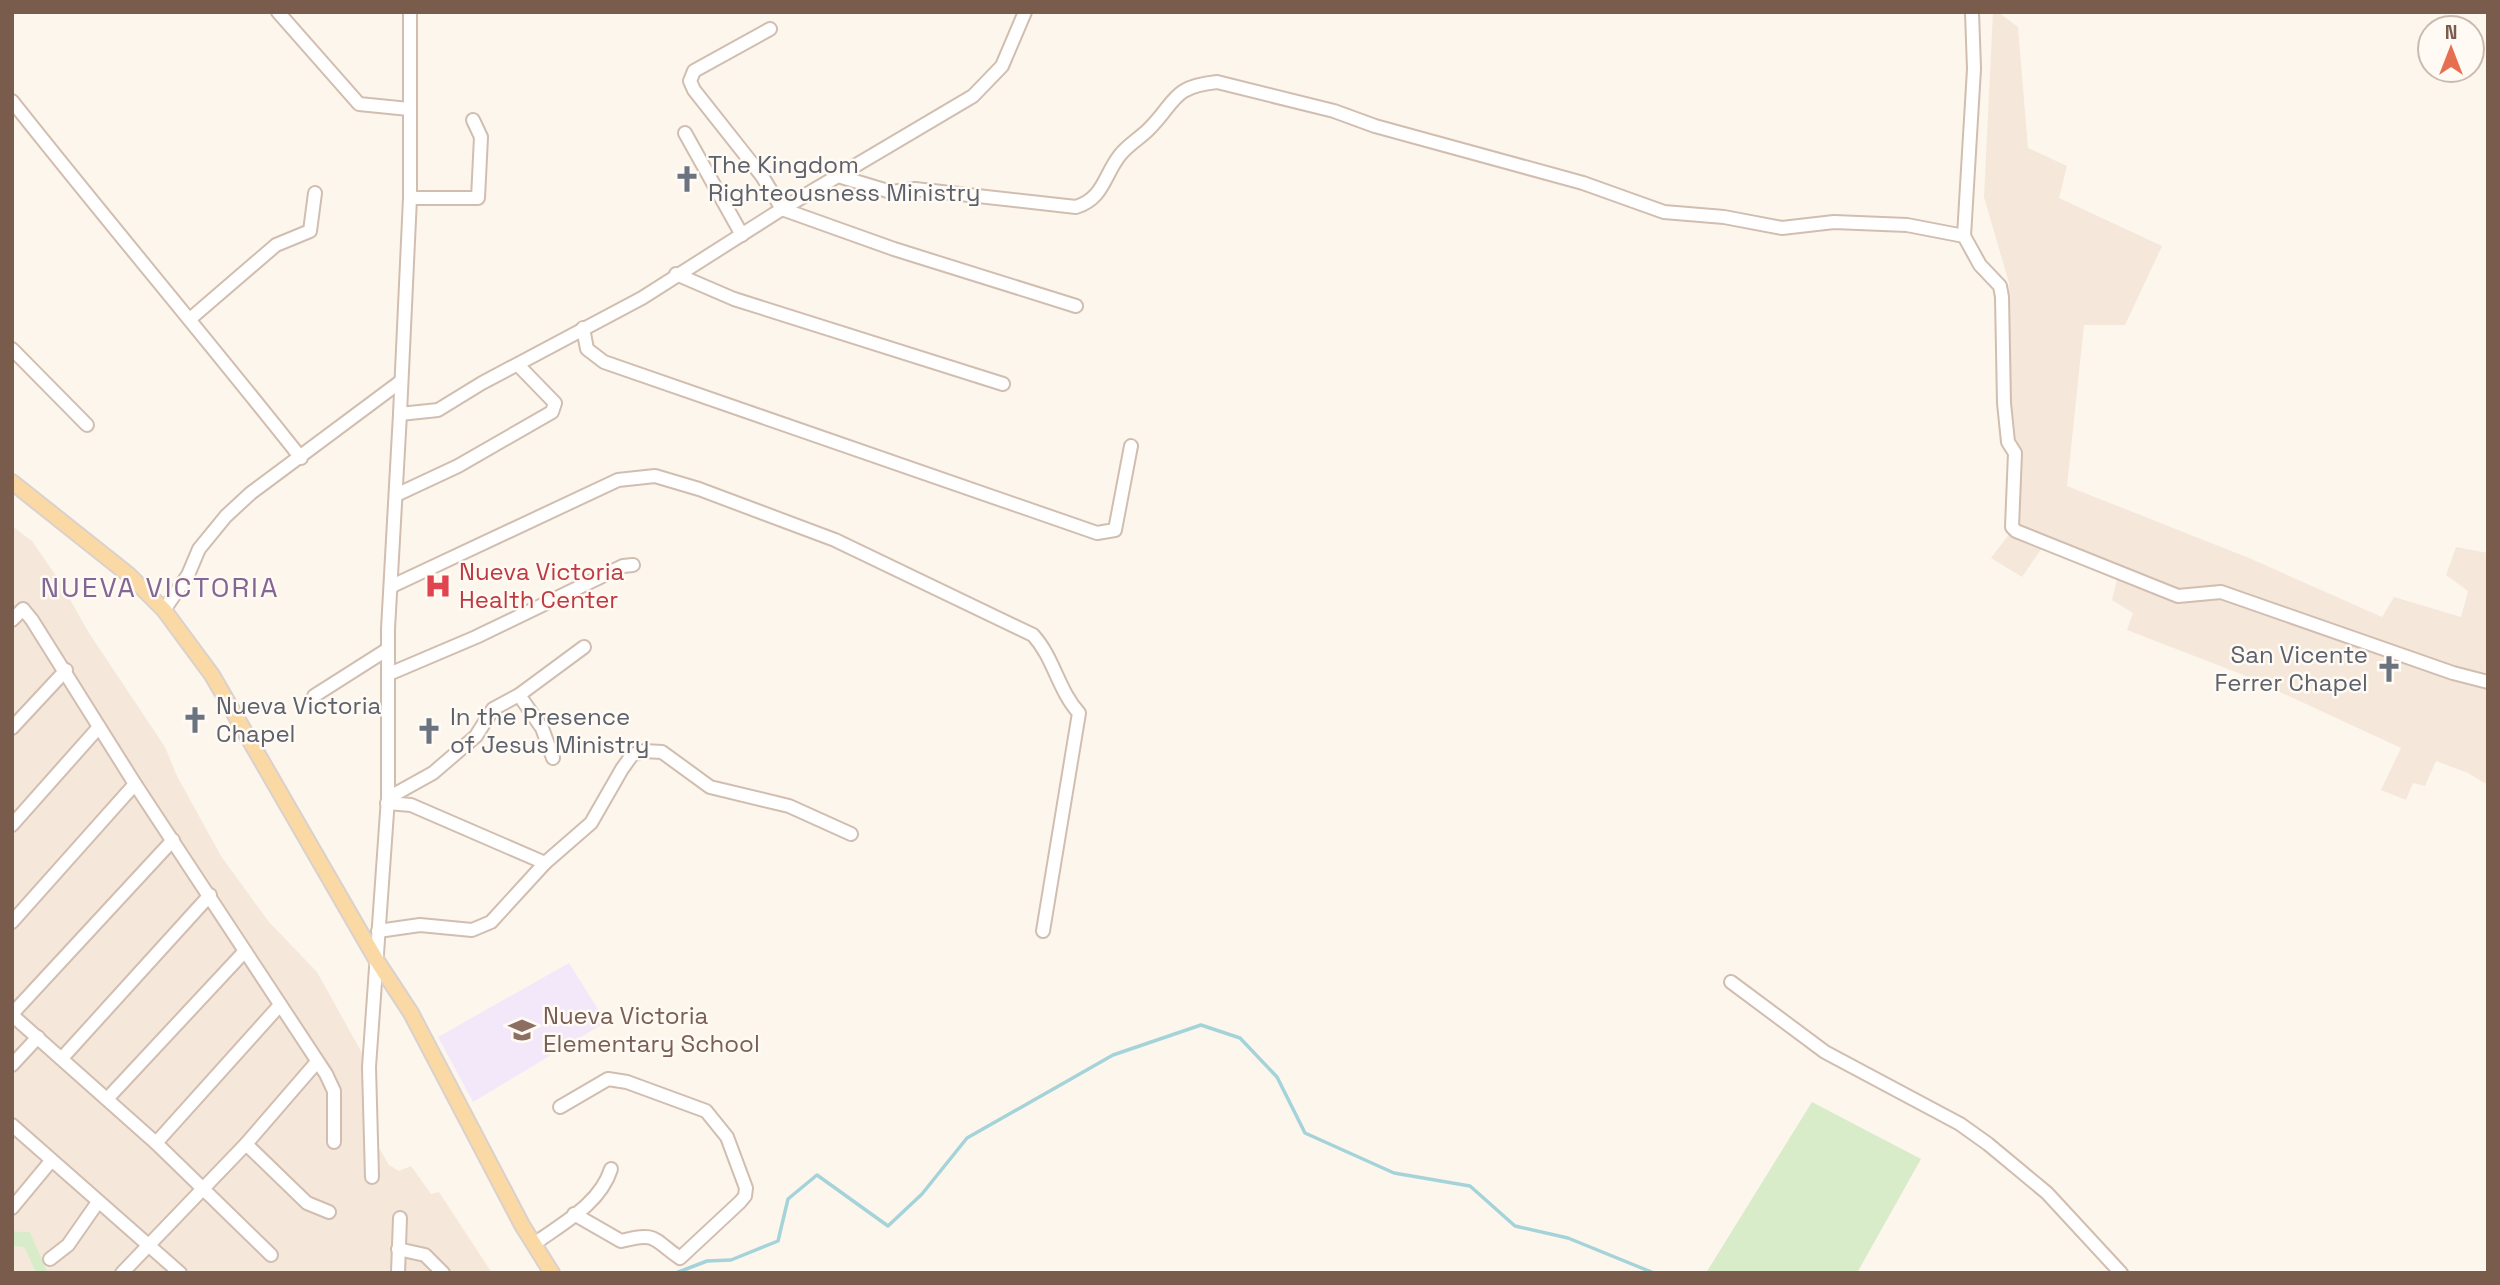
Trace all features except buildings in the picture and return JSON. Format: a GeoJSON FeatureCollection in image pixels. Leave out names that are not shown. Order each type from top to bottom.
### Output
{"type":"FeatureCollection","features":[{"type":"Feature","properties":{"kind":"main road"},"geometry":{"type":"LineString","coordinates":[[12,482],[108,557],[164,610],[212,675],[377,961],[411,1013],[552,1273]]}},
{"type":"Feature","properties":{"kind":"street"},"geometry":{"type":"LineString","coordinates":[[278,12],[359,104],[409,109]]}},
{"type":"Feature","properties":{"kind":"street"},"geometry":{"type":"LineString","coordinates":[[372,1177],[369,1067],[387,801],[388,649],[410,198],[410,12]]}},
{"type":"Feature","properties":{"kind":"street"},"geometry":{"type":"LineString","coordinates":[[400,414],[438,410],[642,298],[782,209],[973,96],[1002,66],[1025,12]]}},
{"type":"Feature","properties":{"kind":"street"},"geometry":{"type":"LineString","coordinates":[[1972,12],[1974,69],[1964,236],[1980,265],[2000,286],[2002,297],[2004,403],[2008,442],[2015,453],[2012,527],[2016,531],[2178,596],[2221,592],[2453,673],[2488,682]]}},
{"type":"Feature","properties":{"kind":"street"},"geometry":{"type":"LineString","coordinates":[[770,29],[694,71],[690,80],[694,90],[768,185],[782,209],[894,249],[1076,306]]}},
{"type":"Feature","properties":{"kind":"street"},"geometry":{"type":"LineString","coordinates":[[838,176],[891,192],[915,189],[1076,206],[1091,201],[1100,192],[1120,155],[1150,128],[1176,94],[1198,84],[1217,82],[1322,108],[1375,127],[1583,183],[1664,212],[1724,217],[1782,228],[1834,222],[1907,225],[1964,236]]}},
{"type":"Feature","properties":{"kind":"street"},"geometry":{"type":"LineString","coordinates":[[12,101],[104,218],[190,319],[301,458]]}},
{"type":"Feature","properties":{"kind":"street"},"geometry":{"type":"LineString","coordinates":[[410,198],[478,198],[481,137],[473,120]]}},
{"type":"Feature","properties":{"kind":"street"},"geometry":{"type":"LineString","coordinates":[[685,133],[743,235]]}},
{"type":"Feature","properties":{"kind":"street"},"geometry":{"type":"LineString","coordinates":[[190,319],[276,245],[310,231],[315,193]]}},
{"type":"Feature","properties":{"kind":"street"},"geometry":{"type":"LineString","coordinates":[[676,274],[734,299],[1003,384]]}},
{"type":"Feature","properties":{"kind":"street"},"geometry":{"type":"LineString","coordinates":[[583,328],[587,349],[604,362],[1097,533],[1115,530],[1131,446]]}},
{"type":"Feature","properties":{"kind":"street"},"geometry":{"type":"LineString","coordinates":[[12,349],[87,425]]}},
{"type":"Feature","properties":{"kind":"street"},"geometry":{"type":"LineString","coordinates":[[396,495],[458,466],[552,412],[555,403],[518,365]]}},
{"type":"Feature","properties":{"kind":"street"},"geometry":{"type":"LineString","coordinates":[[164,610],[188,575],[199,549],[217,525],[251,493],[400,382]]}},
{"type":"Feature","properties":{"kind":"street"},"geometry":{"type":"LineString","coordinates":[[392,586],[618,480],[655,476],[835,540],[1033,635],[1047,650],[1058,682],[1079,713],[1043,931]]}},
{"type":"Feature","properties":{"kind":"street"},"geometry":{"type":"LineString","coordinates":[[389,674],[486,632],[623,565],[633,565]]}},
{"type":"Feature","properties":{"kind":"street"},"geometry":{"type":"LineString","coordinates":[[12,620],[23,609],[66,670],[135,784],[210,895],[334,1091],[334,1142]]}},
{"type":"Feature","properties":{"kind":"street"},"geometry":{"type":"LineString","coordinates":[[387,801],[433,773],[476,736],[493,709],[519,695],[584,647]]}},
{"type":"Feature","properties":{"kind":"street"},"geometry":{"type":"LineString","coordinates":[[314,696],[388,649]]}},
{"type":"Feature","properties":{"kind":"street"},"geometry":{"type":"LineString","coordinates":[[12,728],[66,670]]}},
{"type":"Feature","properties":{"kind":"street"},"geometry":{"type":"LineString","coordinates":[[519,695],[542,728],[554,758]]}},
{"type":"Feature","properties":{"kind":"street"},"geometry":{"type":"LineString","coordinates":[[12,825],[99,726]]}},
{"type":"Feature","properties":{"kind":"street"},"geometry":{"type":"LineString","coordinates":[[377,931],[420,925],[479,929],[507,908],[545,863],[591,823],[632,755],[644,751],[662,752],[710,787],[789,806],[851,834]]}},
{"type":"Feature","properties":{"kind":"street"},"geometry":{"type":"LineString","coordinates":[[12,922],[135,784]]}},
{"type":"Feature","properties":{"kind":"street"},"geometry":{"type":"LineString","coordinates":[[387,801],[411,805],[545,863]]}},
{"type":"Feature","properties":{"kind":"street"},"geometry":{"type":"LineString","coordinates":[[173,840],[12,1015],[63,1057],[204,1187],[271,1255]]}},
{"type":"Feature","properties":{"kind":"street"},"geometry":{"type":"LineString","coordinates":[[63,1057],[210,895]]}},
{"type":"Feature","properties":{"kind":"street"},"geometry":{"type":"LineString","coordinates":[[107,1099],[245,951]]}},
{"type":"Feature","properties":{"kind":"street"},"geometry":{"type":"LineString","coordinates":[[1731,982],[1825,1052],[1960,1124],[1988,1144],[2047,1193],[2121,1273]]}},
{"type":"Feature","properties":{"kind":"street"},"geometry":{"type":"LineString","coordinates":[[156,1143],[280,1005]]}},
{"type":"Feature","properties":{"kind":"street"},"geometry":{"type":"LineString","coordinates":[[12,1065],[38,1037]]}},
{"type":"Feature","properties":{"kind":"street"},"geometry":{"type":"LineString","coordinates":[[122,1273],[246,1144],[316,1063]]}},
{"type":"Feature","properties":{"kind":"street"},"geometry":{"type":"LineString","coordinates":[[560,1107],[608,1079],[627,1082],[706,1111],[727,1137],[746,1188],[746,1196],[680,1258],[656,1239],[648,1236],[621,1241],[574,1214]]}},
{"type":"Feature","properties":{"kind":"street"},"geometry":{"type":"LineString","coordinates":[[12,1125],[146,1246],[180,1273]]}},
{"type":"Feature","properties":{"kind":"street"},"geometry":{"type":"LineString","coordinates":[[246,1144],[307,1203],[329,1212]]}},
{"type":"Feature","properties":{"kind":"street"},"geometry":{"type":"LineString","coordinates":[[12,1208],[51,1161]]}},
{"type":"Feature","properties":{"kind":"street"},"geometry":{"type":"LineString","coordinates":[[534,1244],[605,1188],[611,1169]]}},
{"type":"Feature","properties":{"kind":"street"},"geometry":{"type":"LineString","coordinates":[[50,1259],[68,1245],[98,1202]]}},
{"type":"Feature","properties":{"kind":"street"},"geometry":{"type":"LineString","coordinates":[[398,1273],[400,1218]]}},
{"type":"Feature","properties":{"kind":"street"},"geometry":{"type":"LineString","coordinates":[[398,1249],[425,1255],[443,1273]]}},
{"type":"Feature","properties":{"kind":"shaded area"},"geometry":{"type":"Polygon","coordinates":[[[1993,12],[1998,12],[2018,27],[2028,148],[2067,166],[2059,198],[2162,246],[2125,325],[2084,325],[2067,486],[2249,558],[2382,617],[2394,597],[2461,617],[2468,591],[2446,575],[2456,547],[2488,553],[2488,785],[2468,773],[2436,761],[2425,786],[2413,783],[2406,800],[2381,790],[2401,748],[2241,674],[2127,630],[2133,613],[2112,600],[2118,575],[2042,548],[2022,577],[1991,558],[2010,533],[2009,283],[1984,197],[1993,12]]]}},
{"type":"Feature","properties":{"kind":"shaded area"},"geometry":{"type":"Polygon","coordinates":[[[12,526],[32,541],[59,580],[89,633],[165,747],[177,776],[221,856],[269,922],[317,972],[367,1062],[371,1184],[379,1148],[389,1165],[399,1171],[411,1166],[431,1194],[439,1192],[492,1273],[48,1273],[30,1232],[12,1231],[12,526]]]}},
{"type":"Feature","properties":{"kind":"shaded area","name":"Nueva Victoria Elementary School"},"geometry":{"type":"Polygon","coordinates":[[[569,963],[606,1022],[473,1102],[438,1037],[569,963]]]}},
{"type":"Feature","properties":{"kind":"shaded area"},"geometry":{"type":"Polygon","coordinates":[[[12,1246],[24,1247],[36,1273],[12,1273],[12,1246]]]}},
{"type":"Feature","properties":{"kind":"green space"},"geometry":{"type":"Polygon","coordinates":[[[1812,1102],[1921,1159],[1857,1273],[1706,1273],[1812,1102]]]}},
{"type":"Feature","properties":{"kind":"green space"},"geometry":{"type":"Polygon","coordinates":[[[12,1231],[30,1232],[48,1273],[36,1273],[24,1247],[12,1246],[12,1231]]]}},
{"type":"Feature","properties":{"kind":"waterway"},"geometry":{"type":"LineString","coordinates":[[676,1273],[707,1261],[731,1260],[778,1241],[788,1199],[817,1175],[888,1226],[922,1194],[967,1138],[1113,1055],[1201,1025],[1240,1038],[1277,1077],[1305,1133],[1394,1173],[1470,1186],[1515,1226],[1568,1238],[1654,1273]]}},
{"type":"Feature","properties":{"kind":"place","name":"The Kingdom Righteousness Ministry"},"geometry":{"type":"Point","coordinates":[687,179]}},
{"type":"Feature","properties":{"kind":"place","name":"Nueva Victoria Health Center"},"geometry":{"type":"Point","coordinates":[438,586]}},
{"type":"Feature","properties":{"kind":"place","name":"San Vicente Ferrer Chapel"},"geometry":{"type":"Point","coordinates":[2389,669]}},
{"type":"Feature","properties":{"kind":"place","name":"Nueva Victoria Chapel"},"geometry":{"type":"Point","coordinates":[195,720]}},
{"type":"Feature","properties":{"kind":"place","name":"In the Presence of Jesus Ministry"},"geometry":{"type":"Point","coordinates":[429,731]}},
{"type":"Feature","properties":{"kind":"place","name":"Nueva Victoria Elementary School"},"geometry":{"type":"Point","coordinates":[522,1030]}},
{"type":"Feature","properties":{"kind":"district","name":"NUEVA VICTORIA"},"geometry":{"type":"Point","coordinates":[160,587]}}]}
